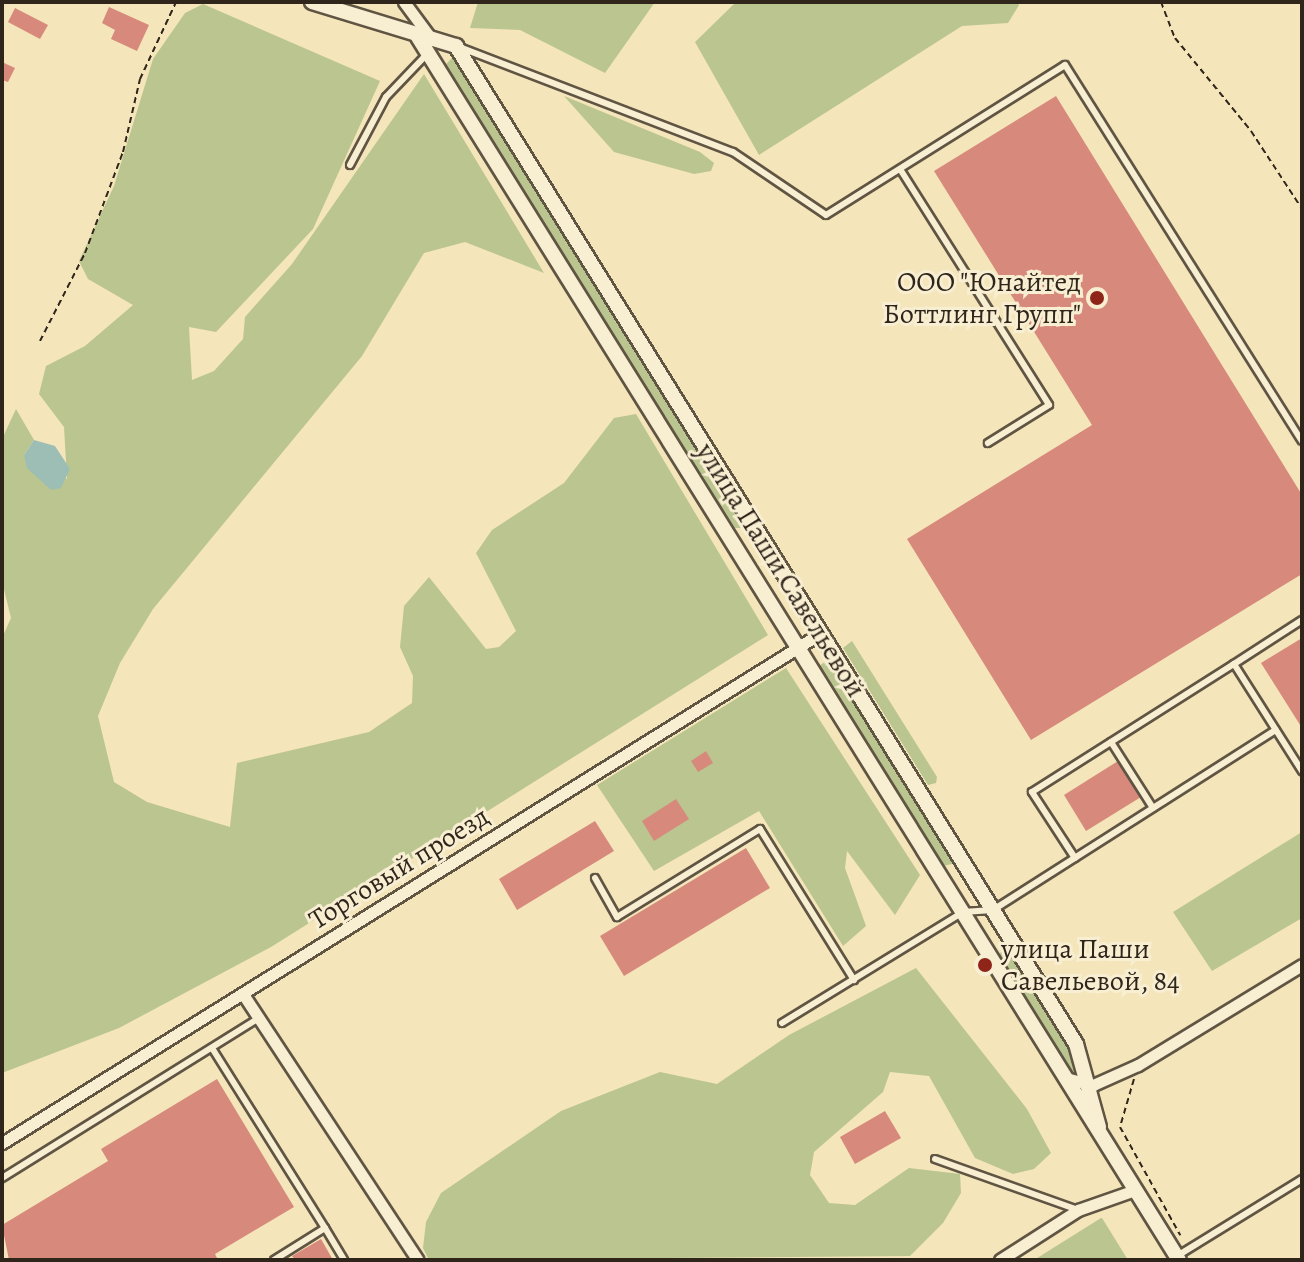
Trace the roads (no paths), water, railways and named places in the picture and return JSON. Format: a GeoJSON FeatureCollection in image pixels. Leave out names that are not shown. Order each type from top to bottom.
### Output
{"type":"FeatureCollection","features":[{"type":"Feature","properties":{"kind":"street"},"geometry":{"type":"LineString","coordinates":[[312,2],[426,43],[456,46]]}},
{"type":"Feature","properties":{"kind":"street"},"geometry":{"type":"LineString","coordinates":[[404,2],[426,43]]}},
{"type":"Feature","properties":{"kind":"street","name":"улица Паши Савельевой"},"geometry":{"type":"LineString","coordinates":[[426,43],[1135,1190],[1182,1255]]}},
{"type":"Feature","properties":{"kind":"street","name":"улица Паши Савельевой"},"geometry":{"type":"LineString","coordinates":[[456,46],[1076,1044],[1093,1085],[1099,1132]]}},
{"type":"Feature","properties":{"kind":"street","name":"Торговый проезд"},"geometry":{"type":"LineString","coordinates":[[2,1143],[821,633]]}},
{"type":"Feature","properties":{"kind":"street"},"geometry":{"type":"LineString","coordinates":[[1066,1078],[1093,1085],[1138,1065],[1302,965]]}},
{"type":"Feature","properties":{"kind":"street"},"geometry":{"type":"LineString","coordinates":[[243,994],[418,1260]]}},
{"type":"Feature","properties":{"kind":"street"},"geometry":{"type":"LineString","coordinates":[[1083,1106],[1093,1085]]}},
{"type":"Feature","properties":{"kind":"street"},"geometry":{"type":"LineString","coordinates":[[1000,1260],[1078,1210],[1135,1190]]}},
{"type":"Feature","properties":{"kind":"lane"},"geometry":{"type":"LineString","coordinates":[[350,165],[386,97],[426,43]]}},
{"type":"Feature","properties":{"kind":"lane"},"geometry":{"type":"LineString","coordinates":[[456,46],[733,152],[826,215],[1065,65],[1302,441]]}},
{"type":"Feature","properties":{"kind":"lane"},"geometry":{"type":"LineString","coordinates":[[900,169],[1049,405],[988,443]]}},
{"type":"Feature","properties":{"kind":"lane"},"geometry":{"type":"LineString","coordinates":[[1075,858],[1032,792],[1302,620]]}},
{"type":"Feature","properties":{"kind":"lane"},"geometry":{"type":"LineString","coordinates":[[1234,664],[1302,771]]}},
{"type":"Feature","properties":{"kind":"lane"},"geometry":{"type":"LineString","coordinates":[[782,1023],[963,912],[993,910],[1276,730]]}},
{"type":"Feature","properties":{"kind":"lane"},"geometry":{"type":"LineString","coordinates":[[1111,742],[1153,808]]}},
{"type":"Feature","properties":{"kind":"lane"},"geometry":{"type":"LineString","coordinates":[[595,878],[617,917],[760,829],[854,980]]}},
{"type":"Feature","properties":{"kind":"lane"},"geometry":{"type":"LineString","coordinates":[[2,1178],[259,1018]]}},
{"type":"Feature","properties":{"kind":"lane"},"geometry":{"type":"LineString","coordinates":[[212,1048],[344,1260]]}},
{"type":"Feature","properties":{"kind":"lane"},"geometry":{"type":"LineString","coordinates":[[935,1159],[1078,1210]]}},
{"type":"Feature","properties":{"kind":"lane"},"geometry":{"type":"LineString","coordinates":[[1182,1255],[1302,1179]]}},
{"type":"Feature","properties":{"kind":"lane"},"geometry":{"type":"LineString","coordinates":[[274,1260],[325,1228]]}},
{"type":"Feature","properties":{"kind":"water"},"geometry":{"type":"Polygon","coordinates":[[[34,440],[55,446],[70,469],[61,488],[51,490],[27,468],[24,455],[34,440]]]}},
{"type":"Feature","properties":{"kind":"place","name":"ООО \"Юнайтед Боттлинг Групп\""},"geometry":{"type":"Point","coordinates":[1097,298]}},
{"type":"Feature","properties":{"kind":"place","name":"улица Паши Савельевой, 84"},"geometry":{"type":"Point","coordinates":[985,965]}}]}
